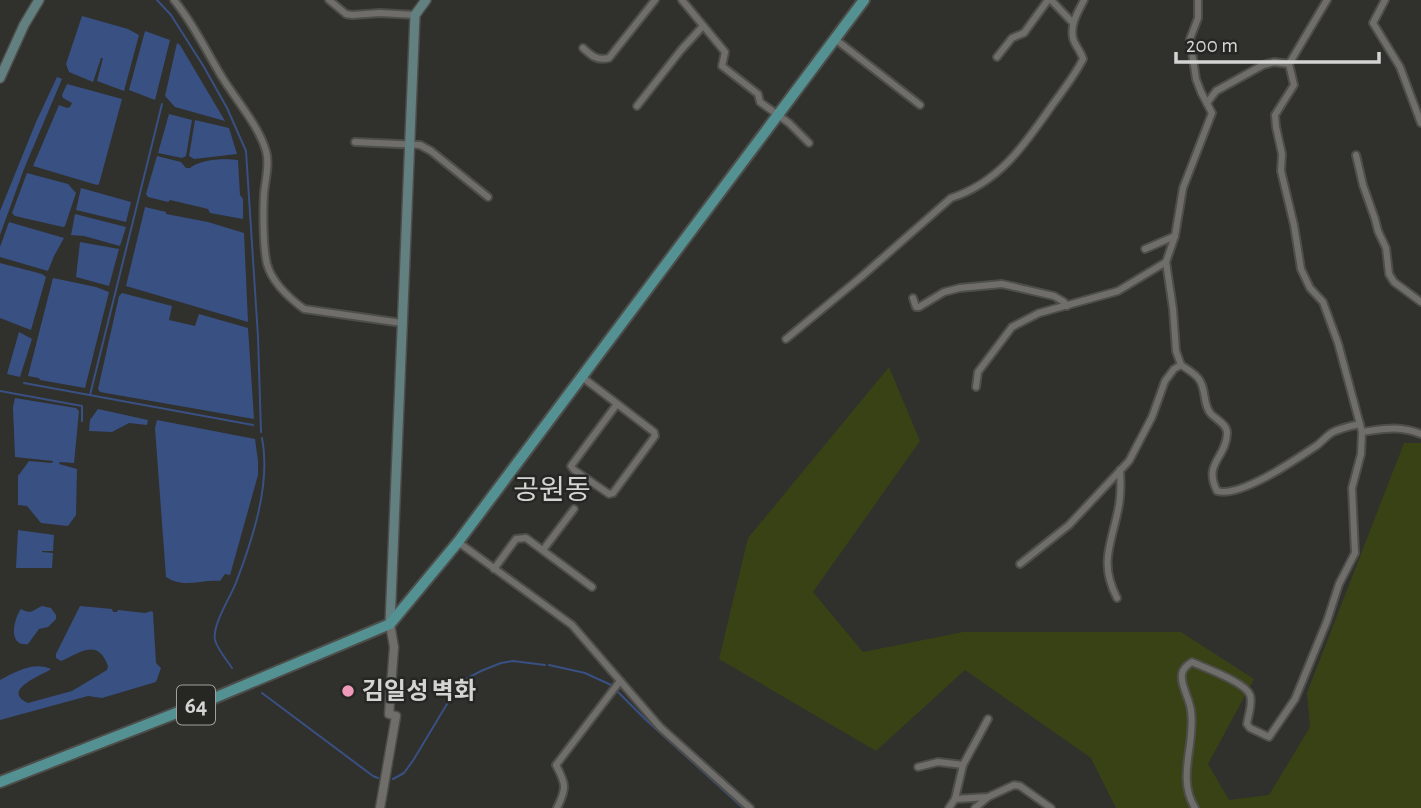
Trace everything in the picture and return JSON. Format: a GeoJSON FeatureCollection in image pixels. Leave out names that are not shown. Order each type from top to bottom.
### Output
{"type":"FeatureCollection","features":[{"type":"Feature","properties":{"kind":"main road"},"geometry":{"type":"LineString","coordinates":[[0,78],[24,25],[39,0]]}},
{"type":"Feature","properties":{"kind":"main road"},"geometry":{"type":"LineString","coordinates":[[390,624],[415,15],[426,0]]}},
{"type":"Feature","properties":{"kind":"main road"},"geometry":{"type":"LineString","coordinates":[[390,624],[458,542],[864,0]]}},
{"type":"Feature","properties":{"kind":"main road","name":"64"},"geometry":{"type":"LineString","coordinates":[[0,782],[207,701],[390,624]]}},
{"type":"Feature","properties":{"kind":"street"},"geometry":{"type":"LineString","coordinates":[[174,0],[190,21],[260,135],[267,156],[264,195],[267,265],[278,284],[293,302],[304,309],[402,323]]}},
{"type":"Feature","properties":{"kind":"street"},"geometry":{"type":"LineString","coordinates":[[329,0],[346,14],[415,15]]}},
{"type":"Feature","properties":{"kind":"street"},"geometry":{"type":"LineString","coordinates":[[583,48],[596,58],[609,58],[655,0]]}},
{"type":"Feature","properties":{"kind":"street"},"geometry":{"type":"LineString","coordinates":[[682,0],[724,52],[722,66],[758,94],[760,102],[789,123],[809,143]]}},
{"type":"Feature","properties":{"kind":"street"},"geometry":{"type":"LineString","coordinates":[[998,57],[1012,38],[1024,33],[1050,0],[1073,23]]}},
{"type":"Feature","properties":{"kind":"street"},"geometry":{"type":"LineString","coordinates":[[786,339],[951,198],[984,184],[1025,145],[1083,59],[1073,37],[1073,23],[1084,0]]}},
{"type":"Feature","properties":{"kind":"street"},"geometry":{"type":"LineString","coordinates":[[1198,0],[1198,18],[1190,39],[1196,79],[1212,113],[1183,188],[1175,236],[1166,262],[1176,351],[1181,365],[1200,379],[1209,412],[1228,431],[1212,473],[1212,481],[1217,491],[1231,492],[1274,473],[1293,463],[1331,433],[1361,428],[1400,428],[1421,434]]}},
{"type":"Feature","properties":{"kind":"street"},"geometry":{"type":"LineString","coordinates":[[1195,808],[1188,797],[1186,780],[1192,729],[1189,698],[1181,678],[1186,665],[1192,662],[1245,688],[1251,700],[1247,724],[1269,737],[1295,699],[1339,584],[1355,553],[1352,488],[1361,454],[1361,428],[1338,343],[1323,302],[1310,288],[1301,269],[1281,171],[1282,154],[1275,115],[1294,85],[1289,64],[1328,0]]}},
{"type":"Feature","properties":{"kind":"street"},"geometry":{"type":"LineString","coordinates":[[1385,0],[1373,23],[1400,67],[1421,123]]}},
{"type":"Feature","properties":{"kind":"street"},"geometry":{"type":"LineString","coordinates":[[638,106],[703,26]]}},
{"type":"Feature","properties":{"kind":"street"},"geometry":{"type":"LineString","coordinates":[[835,39],[920,104]]}},
{"type":"Feature","properties":{"kind":"street"},"geometry":{"type":"LineString","coordinates":[[1207,103],[1216,91],[1263,65],[1274,62],[1289,64]]}},
{"type":"Feature","properties":{"kind":"street"},"geometry":{"type":"LineString","coordinates":[[355,142],[420,145],[431,150],[488,197]]}},
{"type":"Feature","properties":{"kind":"street"},"geometry":{"type":"LineString","coordinates":[[1356,155],[1363,185],[1386,248],[1389,274],[1394,282],[1421,302]]}},
{"type":"Feature","properties":{"kind":"street"},"geometry":{"type":"LineString","coordinates":[[1145,249],[1175,236]]}},
{"type":"Feature","properties":{"kind":"street"},"geometry":{"type":"LineString","coordinates":[[976,387],[978,372],[1012,327],[1040,313],[1118,291],[1166,262]]}},
{"type":"Feature","properties":{"kind":"street"},"geometry":{"type":"LineString","coordinates":[[913,298],[916,307],[919,307],[944,292],[1002,284],[1055,296],[1067,306]]}},
{"type":"Feature","properties":{"kind":"street"},"geometry":{"type":"LineString","coordinates":[[1020,564],[1069,525],[1129,461],[1152,417],[1165,381],[1174,369],[1181,365]]}},
{"type":"Feature","properties":{"kind":"street"},"geometry":{"type":"LineString","coordinates":[[582,377],[654,432],[655,436],[613,493],[609,494],[571,466],[617,404]]}},
{"type":"Feature","properties":{"kind":"street"},"geometry":{"type":"LineString","coordinates":[[1117,598],[1109,579],[1107,558],[1121,491],[1120,470]]}},
{"type":"Feature","properties":{"kind":"street"},"geometry":{"type":"LineString","coordinates":[[543,550],[574,509]]}},
{"type":"Feature","properties":{"kind":"street"},"geometry":{"type":"LineString","coordinates":[[494,569],[516,539],[526,538],[592,587]]}},
{"type":"Feature","properties":{"kind":"street"},"geometry":{"type":"LineString","coordinates":[[458,542],[572,625],[660,727],[750,808]]}},
{"type":"Feature","properties":{"kind":"street"},"geometry":{"type":"LineString","coordinates":[[380,808],[396,716],[389,714],[394,647],[390,624]]}},
{"type":"Feature","properties":{"kind":"street"},"geometry":{"type":"LineString","coordinates":[[557,808],[565,780],[556,765],[620,681]]}},
{"type":"Feature","properties":{"kind":"street"},"geometry":{"type":"LineString","coordinates":[[949,808],[955,799],[963,765],[988,719]]}},
{"type":"Feature","properties":{"kind":"street"},"geometry":{"type":"LineString","coordinates":[[918,766],[938,762],[963,765]]}},
{"type":"Feature","properties":{"kind":"street"},"geometry":{"type":"LineString","coordinates":[[975,808],[988,797],[1014,785],[1020,786],[1051,808]]}},
{"type":"Feature","properties":{"kind":"street"},"geometry":{"type":"LineString","coordinates":[[955,799],[988,797]]}},
{"type":"Feature","properties":{"kind":"green space"},"geometry":{"type":"Polygon","coordinates":[[[889,367],[920,441],[813,592],[863,652],[963,632],[1181,632],[1254,679],[1208,764],[1229,800],[1269,795],[1310,727],[1307,693],[1404,443],[1421,443],[1421,808],[1116,808],[1091,758],[965,670],[876,751],[719,659],[748,538],[889,367]]]}},
{"type":"Feature","properties":{"kind":"water"},"geometry":{"type":"Polygon","coordinates":[[[82,16],[128,29],[139,35],[124,91],[97,81],[103,58],[93,82],[69,72],[66,64],[82,16]]]}},
{"type":"Feature","properties":{"kind":"water"},"geometry":{"type":"Polygon","coordinates":[[[145,31],[170,40],[155,100],[129,90],[145,31]]]}},
{"type":"Feature","properties":{"kind":"water"},"geometry":{"type":"Polygon","coordinates":[[[177,43],[225,121],[175,107],[165,96],[177,43]]]}},
{"type":"Feature","properties":{"kind":"water"},"geometry":{"type":"Polygon","coordinates":[[[57,77],[62,79],[0,235],[0,211],[57,77]]]}},
{"type":"Feature","properties":{"kind":"water"},"geometry":{"type":"Polygon","coordinates":[[[67,84],[122,99],[97,185],[33,166],[59,105],[67,108],[72,103],[62,95],[67,84]]]}},
{"type":"Feature","properties":{"kind":"water"},"geometry":{"type":"Polygon","coordinates":[[[169,114],[192,120],[186,156],[182,158],[158,153],[169,114]]]}},
{"type":"Feature","properties":{"kind":"water"},"geometry":{"type":"Polygon","coordinates":[[[195,120],[229,128],[237,154],[194,159],[189,156],[195,120]]]}},
{"type":"Feature","properties":{"kind":"water"},"geometry":{"type":"Polygon","coordinates":[[[157,156],[181,162],[186,168],[213,160],[238,160],[243,219],[148,197],[146,194],[157,156]]]}},
{"type":"Feature","properties":{"kind":"water"},"geometry":{"type":"Polygon","coordinates":[[[27,173],[68,184],[76,193],[65,226],[15,216],[12,213],[27,173]]]}},
{"type":"Feature","properties":{"kind":"water"},"geometry":{"type":"Polygon","coordinates":[[[81,188],[131,202],[126,222],[76,210],[81,188]]]}},
{"type":"Feature","properties":{"kind":"water"},"geometry":{"type":"Polygon","coordinates":[[[145,207],[244,233],[248,322],[126,286],[145,207]]]}},
{"type":"Feature","properties":{"kind":"water"},"geometry":{"type":"Polygon","coordinates":[[[75,214],[126,227],[120,246],[71,235],[75,214]]]}},
{"type":"Feature","properties":{"kind":"water"},"geometry":{"type":"Polygon","coordinates":[[[9,222],[64,238],[48,271],[0,257],[0,247],[9,222]]]}},
{"type":"Feature","properties":{"kind":"water"},"geometry":{"type":"Polygon","coordinates":[[[80,242],[119,249],[109,286],[76,277],[80,242]]]}},
{"type":"Feature","properties":{"kind":"water"},"geometry":{"type":"Polygon","coordinates":[[[0,263],[46,277],[31,330],[0,318],[0,263]]]}},
{"type":"Feature","properties":{"kind":"water"},"geometry":{"type":"Polygon","coordinates":[[[53,278],[109,292],[85,388],[28,376],[53,278]]]}},
{"type":"Feature","properties":{"kind":"water"},"geometry":{"type":"Polygon","coordinates":[[[122,293],[172,306],[169,320],[195,326],[199,314],[248,328],[254,419],[100,392],[98,389],[119,296],[122,293]]]}},
{"type":"Feature","properties":{"kind":"water"},"geometry":{"type":"Polygon","coordinates":[[[19,332],[32,339],[20,377],[7,374],[19,332]]]}},
{"type":"Feature","properties":{"kind":"water"},"geometry":{"type":"Polygon","coordinates":[[[15,398],[76,408],[79,411],[74,463],[59,464],[77,469],[76,515],[68,526],[41,523],[27,506],[18,505],[18,476],[29,461],[53,461],[15,457],[15,398]]]}},
{"type":"Feature","properties":{"kind":"water"},"geometry":{"type":"Polygon","coordinates":[[[98,409],[148,420],[147,425],[129,423],[112,432],[89,431],[90,420],[98,409]]]}},
{"type":"Feature","properties":{"kind":"water"},"geometry":{"type":"Polygon","coordinates":[[[157,420],[255,439],[258,475],[230,575],[225,574],[220,581],[186,583],[166,577],[155,428],[157,420]]]}},
{"type":"Feature","properties":{"kind":"water"},"geometry":{"type":"Polygon","coordinates":[[[18,530],[54,535],[53,551],[42,551],[53,553],[52,568],[16,568],[18,530]]]}},
{"type":"Feature","properties":{"kind":"water"},"geometry":{"type":"Polygon","coordinates":[[[42,606],[51,608],[56,619],[48,627],[39,629],[28,644],[17,641],[14,626],[21,609],[30,612],[42,606]]]}},
{"type":"Feature","properties":{"kind":"water"},"geometry":{"type":"Polygon","coordinates":[[[80,606],[112,609],[113,612],[152,611],[156,663],[161,668],[156,682],[102,698],[88,696],[0,720],[0,680],[12,674],[38,666],[51,669],[21,688],[21,698],[28,703],[72,691],[107,670],[104,657],[94,650],[82,651],[61,661],[56,658],[80,606]]]}},
{"type":"Feature","properties":{"kind":"waterway"},"geometry":{"type":"LineString","coordinates":[[157,0],[171,15],[204,67],[227,108],[246,151],[261,432]]}},
{"type":"Feature","properties":{"kind":"waterway"},"geometry":{"type":"LineString","coordinates":[[90,395],[162,104]]}},
{"type":"Feature","properties":{"kind":"waterway"},"geometry":{"type":"LineString","coordinates":[[24,383],[253,425]]}},
{"type":"Feature","properties":{"kind":"waterway"},"geometry":{"type":"LineString","coordinates":[[0,391],[82,406],[82,421]]}},
{"type":"Feature","properties":{"kind":"waterway"},"geometry":{"type":"LineString","coordinates":[[232,668],[218,647],[215,633],[243,564],[259,510],[264,473],[262,438]]}},
{"type":"Feature","properties":{"kind":"waterway"},"geometry":{"type":"LineString","coordinates":[[393,779],[404,773],[453,694],[466,679],[501,663],[513,661],[545,665]]}},
{"type":"Feature","properties":{"kind":"waterway"},"geometry":{"type":"LineString","coordinates":[[549,665],[585,673],[611,685]]}},
{"type":"Feature","properties":{"kind":"waterway"},"geometry":{"type":"LineString","coordinates":[[618,692],[743,808]]}},
{"type":"Feature","properties":{"kind":"waterway"},"geometry":{"type":"LineString","coordinates":[[262,693],[378,778]]}},
{"type":"Feature","properties":{"kind":"place","name":"김일성 벽화"},"geometry":{"type":"Point","coordinates":[348,691]}},
{"type":"Feature","properties":{"kind":"district","name":"공원동"},"geometry":{"type":"Point","coordinates":[552,489]}}]}
